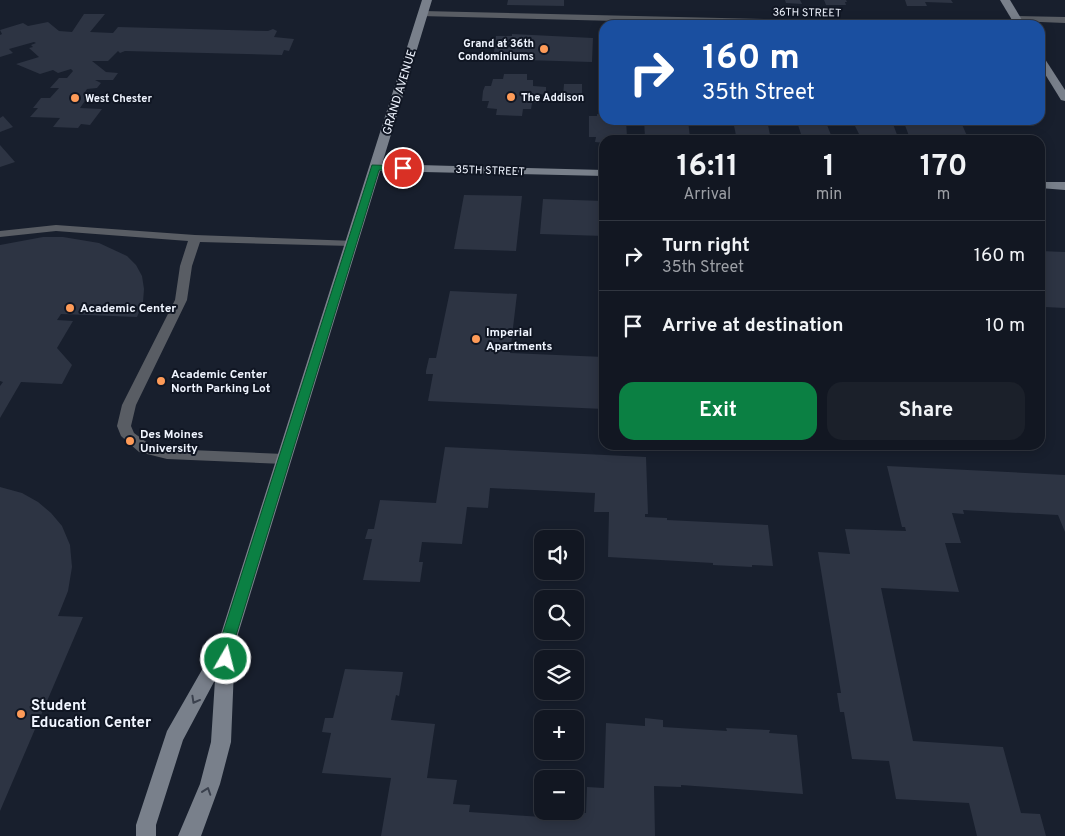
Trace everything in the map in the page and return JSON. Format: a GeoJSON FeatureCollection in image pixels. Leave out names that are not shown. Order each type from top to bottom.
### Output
{"type":"FeatureCollection","features":[{"type":"Feature","properties":{"kind":"main road","name":"GRAND AVENUE"},"geometry":{"type":"LineString","coordinates":[[146,836],[146,825],[174,737],[227,642],[427,0]]}},
{"type":"Feature","properties":{"kind":"main road"},"geometry":{"type":"LineString","coordinates":[[1004,0],[1017,20]]}},
{"type":"Feature","properties":{"kind":"main road"},"geometry":{"type":"LineString","coordinates":[[1045,66],[1065,98]]}},
{"type":"Feature","properties":{"kind":"main road","name":"35TH STREET"},"geometry":{"type":"LineString","coordinates":[[375,167],[599,174]]}},
{"type":"Feature","properties":{"kind":"main road"},"geometry":{"type":"LineString","coordinates":[[1045,185],[1065,186]]}},
{"type":"Feature","properties":{"kind":"main road","name":"GRAND AVENUE"},"geometry":{"type":"LineString","coordinates":[[189,836],[194,828],[210,784],[221,742],[227,642]]}},
{"type":"Feature","properties":{"kind":"street","name":"36TH STREET"},"geometry":{"type":"LineString","coordinates":[[423,14],[678,20]]}},
{"type":"Feature","properties":{"kind":"street"},"geometry":{"type":"LineString","coordinates":[[1045,21],[1065,20]]}},
{"type":"Feature","properties":{"kind":"lane"},"geometry":{"type":"LineString","coordinates":[[0,234],[56,228],[195,238],[351,243]]}},
{"type":"Feature","properties":{"kind":"lane"},"geometry":{"type":"LineString","coordinates":[[195,238],[186,266],[186,280],[181,300],[129,404],[124,426],[128,436],[144,448],[167,454],[284,459]]}},
{"type":"Feature","properties":{"kind":"building"},"geometry":{"type":"Polygon","coordinates":[[[508,0],[564,0],[564,6],[507,5],[508,0]]]}},
{"type":"Feature","properties":{"kind":"building"},"geometry":{"type":"Polygon","coordinates":[[[785,0],[800,0],[802,4],[786,3],[785,0]]]}},
{"type":"Feature","properties":{"kind":"building"},"geometry":{"type":"Polygon","coordinates":[[[824,0],[846,0],[847,2],[845,2],[846,5],[826,5],[824,0]]]}},
{"type":"Feature","properties":{"kind":"building"},"geometry":{"type":"Polygon","coordinates":[[[905,0],[951,0],[953,3],[925,2],[927,6],[907,6],[905,0]]]}},
{"type":"Feature","properties":{"kind":"building"},"geometry":{"type":"Polygon","coordinates":[[[84,14],[105,14],[90,32],[113,33],[118,27],[268,31],[273,29],[277,31],[274,37],[294,39],[289,51],[284,50],[282,55],[125,51],[120,53],[118,51],[108,61],[92,61],[106,72],[118,73],[113,80],[95,80],[101,83],[97,88],[87,89],[83,95],[89,95],[80,108],[102,109],[90,125],[81,124],[78,128],[53,127],[60,118],[30,117],[38,108],[33,108],[41,98],[50,98],[59,88],[50,88],[59,78],[67,78],[73,71],[71,69],[58,73],[53,70],[40,74],[16,64],[39,57],[29,48],[33,47],[31,45],[36,43],[34,42],[9,49],[13,53],[0,57],[0,35],[2,34],[0,30],[23,23],[28,26],[48,22],[59,31],[72,32],[84,14]]]}},
{"type":"Feature","properties":{"kind":"building","name":"Grand at 36th Condominiums"},"geometry":{"type":"Polygon","coordinates":[[[512,34],[593,38],[592,62],[493,59],[496,36],[512,36],[512,34]]]}},
{"type":"Feature","properties":{"kind":"building","name":"The Addison"},"geometry":{"type":"Polygon","coordinates":[[[504,74],[527,74],[527,80],[533,80],[533,86],[546,87],[546,95],[540,94],[539,103],[532,103],[531,109],[523,109],[522,116],[496,115],[497,109],[487,108],[489,101],[482,101],[483,91],[485,86],[491,86],[493,79],[503,79],[504,74]]]}},
{"type":"Feature","properties":{"kind":"building"},"geometry":{"type":"Polygon","coordinates":[[[564,84],[582,84],[582,99],[563,98],[564,84]]]}},
{"type":"Feature","properties":{"kind":"building"},"geometry":{"type":"Polygon","coordinates":[[[597,114],[599,114],[599,125],[626,125],[627,135],[599,135],[599,142],[595,142],[596,137],[589,137],[589,116],[597,116],[597,114]]]}},
{"type":"Feature","properties":{"kind":"building"},"geometry":{"type":"Polygon","coordinates":[[[3,116],[13,127],[0,132],[0,118],[3,116]]]}},
{"type":"Feature","properties":{"kind":"building"},"geometry":{"type":"Polygon","coordinates":[[[644,125],[689,125],[690,135],[645,135],[644,125]]]}},
{"type":"Feature","properties":{"kind":"building"},"geometry":{"type":"Polygon","coordinates":[[[734,125],[768,125],[770,135],[736,135],[734,125]]]}},
{"type":"Feature","properties":{"kind":"building"},"geometry":{"type":"Polygon","coordinates":[[[798,125],[827,125],[831,135],[801,135],[798,125]]]}},
{"type":"Feature","properties":{"kind":"building"},"geometry":{"type":"Polygon","coordinates":[[[854,125],[893,125],[897,135],[860,135],[854,125]]]}},
{"type":"Feature","properties":{"kind":"building"},"geometry":{"type":"Polygon","coordinates":[[[905,125],[962,125],[967,135],[909,135],[905,125]]]}},
{"type":"Feature","properties":{"kind":"building"},"geometry":{"type":"Polygon","coordinates":[[[0,145],[15,162],[0,167],[0,145]]]}},
{"type":"Feature","properties":{"kind":"building"},"geometry":{"type":"Polygon","coordinates":[[[464,195],[522,196],[516,251],[454,249],[464,195]]]}},
{"type":"Feature","properties":{"kind":"building"},"geometry":{"type":"Polygon","coordinates":[[[543,199],[599,201],[599,236],[540,234],[543,199]]]}},
{"type":"Feature","properties":{"kind":"building","name":"Academic Center"},"geometry":{"type":"Polygon","coordinates":[[[43,237],[63,237],[99,243],[127,256],[136,265],[142,276],[143,302],[137,317],[61,314],[57,320],[73,321],[57,348],[72,365],[62,384],[21,382],[0,418],[0,386],[3,382],[0,381],[0,245],[43,237]]]}},
{"type":"Feature","properties":{"kind":"building"},"geometry":{"type":"Polygon","coordinates":[[[1045,251],[1065,252],[1065,308],[1045,307],[1045,251]]]}},
{"type":"Feature","properties":{"kind":"building","name":"Imperial Apartments"},"geometry":{"type":"Polygon","coordinates":[[[450,291],[517,294],[510,353],[599,357],[599,409],[428,401],[433,374],[426,374],[426,371],[429,358],[436,358],[450,291]]]}},
{"type":"Feature","properties":{"kind":"building"},"geometry":{"type":"Polygon","coordinates":[[[445,447],[646,457],[648,514],[645,514],[645,517],[667,518],[667,520],[768,525],[773,566],[713,565],[713,563],[608,557],[609,512],[594,512],[595,493],[490,488],[488,508],[467,507],[462,544],[422,542],[419,562],[423,562],[420,582],[363,580],[372,539],[365,539],[368,529],[374,529],[380,500],[436,503],[445,447]]]}},
{"type":"Feature","properties":{"kind":"building"},"geometry":{"type":"Polygon","coordinates":[[[887,466],[1065,475],[1065,532],[1058,515],[963,510],[964,514],[952,513],[961,543],[945,543],[959,592],[881,588],[913,741],[1003,747],[1021,813],[1040,814],[1046,836],[977,836],[969,803],[896,799],[889,761],[852,759],[844,712],[840,712],[837,693],[841,693],[818,552],[850,554],[845,529],[906,531],[905,527],[902,527],[887,466]]]}},
{"type":"Feature","properties":{"kind":"building","name":"Student Education Center"},"geometry":{"type":"Polygon","coordinates":[[[0,487],[22,493],[38,502],[62,526],[70,545],[72,567],[68,591],[58,616],[83,617],[0,811],[0,487]]]}},
{"type":"Feature","properties":{"kind":"building"},"geometry":{"type":"Polygon","coordinates":[[[345,669],[403,672],[399,696],[396,695],[391,720],[435,724],[427,778],[457,780],[453,804],[470,805],[469,812],[534,816],[534,820],[584,820],[587,787],[604,788],[606,723],[645,726],[645,718],[663,720],[663,727],[727,731],[726,728],[770,730],[769,733],[797,735],[803,794],[681,785],[681,787],[654,786],[655,836],[381,836],[391,778],[322,773],[331,733],[322,732],[325,718],[333,718],[345,669]]]}},
{"type":"Feature","properties":{"kind":"place","name":"Grand at 36th Condominiums"},"geometry":{"type":"Point","coordinates":[544,49]}},
{"type":"Feature","properties":{"kind":"place","name":"The Addison"},"geometry":{"type":"Point","coordinates":[511,97]}},
{"type":"Feature","properties":{"kind":"place","name":"West Chester"},"geometry":{"type":"Point","coordinates":[75,98]}},
{"type":"Feature","properties":{"kind":"place","name":"Academic Center"},"geometry":{"type":"Point","coordinates":[70,308]}},
{"type":"Feature","properties":{"kind":"place","name":"Imperial Apartments"},"geometry":{"type":"Point","coordinates":[476,339]}},
{"type":"Feature","properties":{"kind":"place","name":"Academic Center North Parking Lot"},"geometry":{"type":"Point","coordinates":[161,381]}},
{"type":"Feature","properties":{"kind":"place","name":"Des Moines University"},"geometry":{"type":"Point","coordinates":[130,441]}},
{"type":"Feature","properties":{"kind":"place","name":"Student Education Center"},"geometry":{"type":"Point","coordinates":[21,714]}},
{"type":"Feature","properties":{"kind":"route"},"geometry":{"type":"LineString","coordinates":[[226,659],[227,642],[375,167],[403,168]]}}]}
